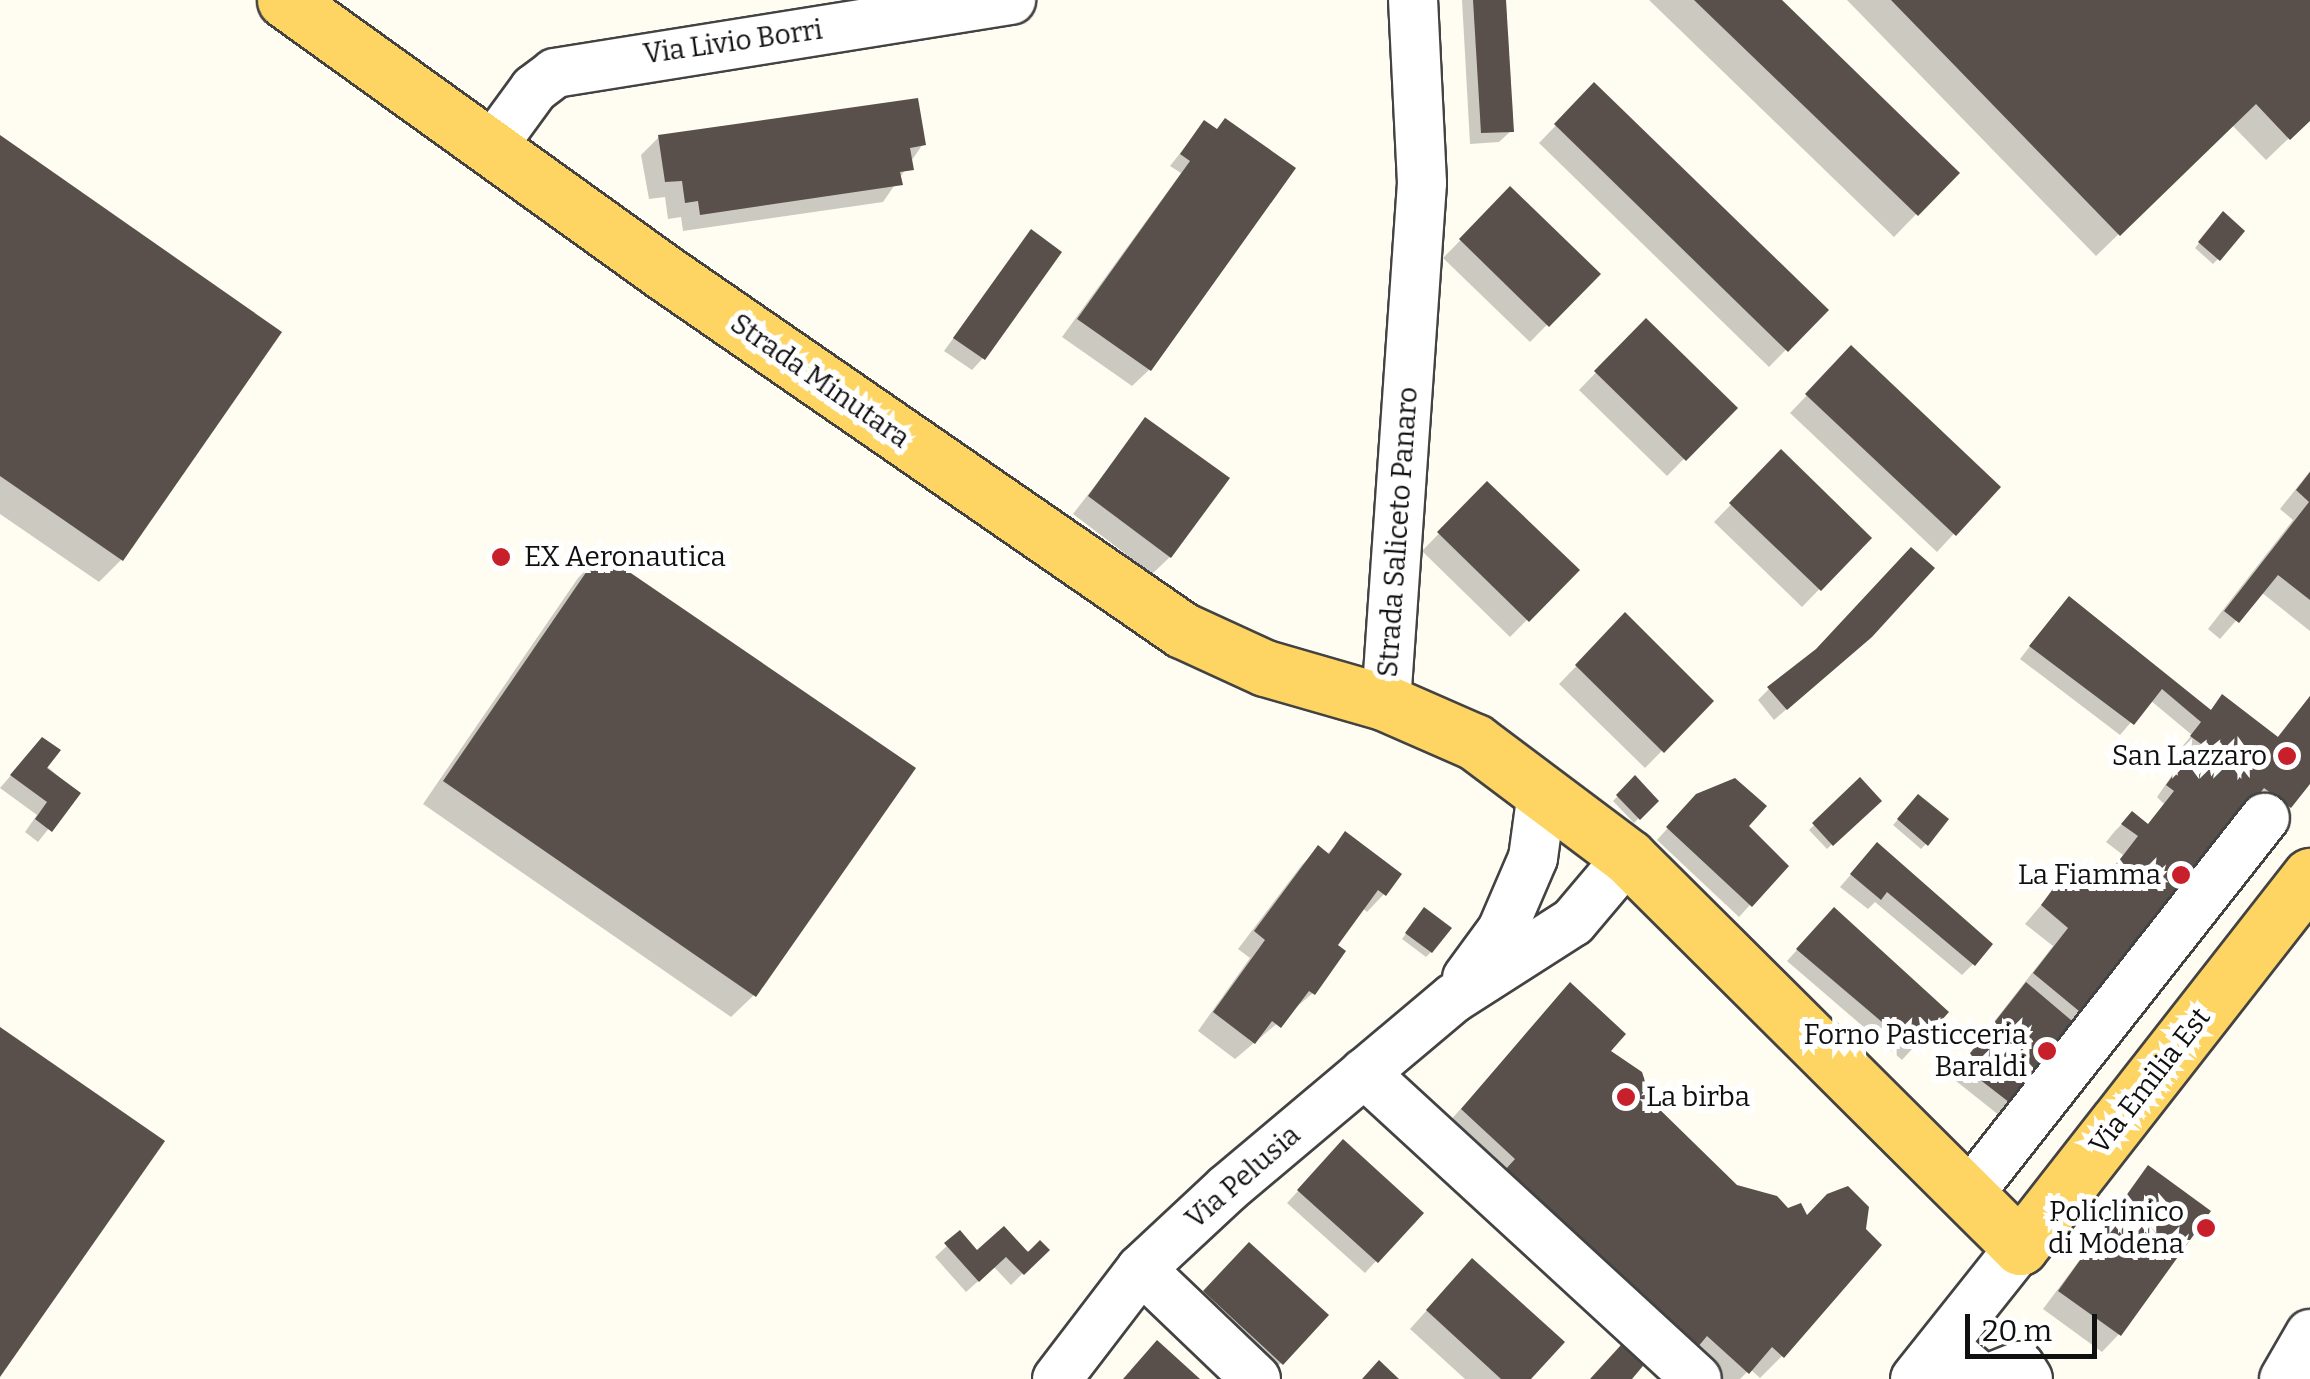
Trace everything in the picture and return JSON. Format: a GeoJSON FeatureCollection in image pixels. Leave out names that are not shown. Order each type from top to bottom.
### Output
{"type":"FeatureCollection","features":[{"type":"Feature","properties":{"kind":"main road","name":"Strada Minutara"},"geometry":{"type":"LineString","coordinates":[[285,0],[1182,630],[1265,668],[1386,702]]}},
{"type":"Feature","properties":{"kind":"main road","name":"Strada Saliceto Panaro"},"geometry":{"type":"LineString","coordinates":[[1386,702],[1475,742],[1628,857],[2020,1247]]}},
{"type":"Feature","properties":{"kind":"main road","name":"Via Emilia Est"},"geometry":{"type":"LineString","coordinates":[[2020,1247],[2310,876]]}},
{"type":"Feature","properties":{"kind":"street","name":"Via Livio Borri"},"geometry":{"type":"LineString","coordinates":[[491,148],[534,89],[555,73],[799,16],[1011,0]]}},
{"type":"Feature","properties":{"kind":"street","name":"Strada Saliceto Panaro"},"geometry":{"type":"LineString","coordinates":[[1386,702],[1422,184],[1414,0]]}},
{"type":"Feature","properties":{"kind":"street","name":"Via Pelusia"},"geometry":{"type":"LineString","coordinates":[[1454,998],[1502,930],[1533,858],[1542,792]]}},
{"type":"Feature","properties":{"kind":"street"},"geometry":{"type":"LineString","coordinates":[[1968,1195],[2265,818]]}},
{"type":"Feature","properties":{"kind":"street","name":"Via Pelusia"},"geometry":{"type":"LineString","coordinates":[[1057,1379],[1141,1269],[1454,998],[1573,922],[1628,857]]}},
{"type":"Feature","properties":{"kind":"street"},"geometry":{"type":"LineString","coordinates":[[1364,1072],[1697,1379]]}},
{"type":"Feature","properties":{"kind":"street","name":"Via Emilia Est"},"geometry":{"type":"LineString","coordinates":[[1929,1362],[2020,1247]]}},
{"type":"Feature","properties":{"kind":"street"},"geometry":{"type":"LineString","coordinates":[[1141,1269],[1256,1379]]}},
{"type":"Feature","properties":{"kind":"street"},"geometry":{"type":"LineString","coordinates":[[2284,1379],[2310,1334]]}},
{"type":"Feature","properties":{"kind":"street"},"geometry":{"type":"LineString","coordinates":[[1929,1362],[1985,1379],[2020,1366],[2028,1379]]}},
{"type":"Feature","properties":{"kind":"building"},"geometry":{"type":"Polygon","coordinates":[[[1473,0],[1506,0],[1514,132],[1481,133],[1473,0]]]}},
{"type":"Feature","properties":{"kind":"building"},"geometry":{"type":"Polygon","coordinates":[[[1694,0],[1782,0],[1960,173],[1918,216],[1694,0]]]}},
{"type":"Feature","properties":{"kind":"building"},"geometry":{"type":"Polygon","coordinates":[[[1891,0],[2310,0],[2310,121],[2290,140],[2256,104],[2120,236],[1891,0]]]}},
{"type":"Feature","properties":{"kind":"building"},"geometry":{"type":"Polygon","coordinates":[[[1594,82],[1829,310],[1788,352],[1554,124],[1594,82]]]}},
{"type":"Feature","properties":{"kind":"building"},"geometry":{"type":"Polygon","coordinates":[[[918,98],[926,145],[910,148],[914,170],[900,172],[903,185],[700,215],[698,201],[685,203],[682,181],[665,182],[658,135],[918,98]]]}},
{"type":"Feature","properties":{"kind":"building"},"geometry":{"type":"Polygon","coordinates":[[[1225,118],[1296,168],[1151,371],[1077,319],[1190,161],[1180,154],[1204,120],[1217,129],[1225,118]]]}},
{"type":"Feature","properties":{"kind":"building"},"geometry":{"type":"Polygon","coordinates":[[[0,135],[282,332],[123,561],[0,476],[0,135]]]}},
{"type":"Feature","properties":{"kind":"building"},"geometry":{"type":"Polygon","coordinates":[[[1510,186],[1601,274],[1549,327],[1459,239],[1510,186]]]}},
{"type":"Feature","properties":{"kind":"building"},"geometry":{"type":"Polygon","coordinates":[[[2223,211],[2245,231],[2220,261],[2198,242],[2223,211]]]}},
{"type":"Feature","properties":{"kind":"building"},"geometry":{"type":"Polygon","coordinates":[[[1031,229],[1062,252],[985,360],[953,338],[1031,229]]]}},
{"type":"Feature","properties":{"kind":"building"},"geometry":{"type":"Polygon","coordinates":[[[1646,318],[1738,408],[1686,461],[1594,371],[1646,318]]]}},
{"type":"Feature","properties":{"kind":"building"},"geometry":{"type":"Polygon","coordinates":[[[1851,345],[2001,487],[1956,536],[1805,394],[1851,345]]]}},
{"type":"Feature","properties":{"kind":"building"},"geometry":{"type":"Polygon","coordinates":[[[1145,417],[1230,478],[1171,558],[1088,496],[1145,417]]]}},
{"type":"Feature","properties":{"kind":"building"},"geometry":{"type":"Polygon","coordinates":[[[1781,449],[1872,538],[1821,591],[1729,503],[1781,449]]]}},
{"type":"Feature","properties":{"kind":"building"},"geometry":{"type":"Polygon","coordinates":[[[2310,472],[2310,600],[2278,575],[2239,623],[2224,611],[2309,502],[2296,490],[2310,472]]]}},
{"type":"Feature","properties":{"kind":"building"},"geometry":{"type":"Polygon","coordinates":[[[1487,481],[1580,570],[1529,622],[1437,532],[1487,481]]]}},
{"type":"Feature","properties":{"kind":"building"},"geometry":{"type":"Polygon","coordinates":[[[1911,547],[1935,568],[1872,637],[1787,710],[1767,687],[1816,649],[1911,547]]]}},
{"type":"Feature","properties":{"kind":"building"},"geometry":{"type":"Polygon","coordinates":[[[600,552],[916,768],[756,997],[443,781],[600,552]]]}},
{"type":"Feature","properties":{"kind":"building"},"geometry":{"type":"Polygon","coordinates":[[[2069,596],[2211,710],[2222,694],[2278,737],[2310,696],[2310,784],[2291,808],[2264,788],[2085,1016],[2033,973],[2068,928],[2041,905],[2061,878],[2070,886],[2087,866],[2104,880],[2138,836],[2121,824],[2132,811],[2148,824],[2174,791],[2166,785],[2184,760],[2194,766],[2208,749],[2190,736],[2201,722],[2162,689],[2134,725],[2029,646],[2069,596]]]}},
{"type":"Feature","properties":{"kind":"building"},"geometry":{"type":"Polygon","coordinates":[[[1625,612],[1714,701],[1664,753],[1575,665],[1625,612]]]}},
{"type":"Feature","properties":{"kind":"building"},"geometry":{"type":"Polygon","coordinates":[[[42,737],[61,750],[47,768],[81,793],[52,832],[35,819],[47,802],[10,775],[42,737]]]}},
{"type":"Feature","properties":{"kind":"building"},"geometry":{"type":"Polygon","coordinates":[[[1635,775],[1659,801],[1640,820],[1616,795],[1635,775]]]}},
{"type":"Feature","properties":{"kind":"building"},"geometry":{"type":"Polygon","coordinates":[[[1860,777],[1882,801],[1833,846],[1812,823],[1860,777]]]}},
{"type":"Feature","properties":{"kind":"building"},"geometry":{"type":"Polygon","coordinates":[[[1735,778],[1767,806],[1749,826],[1789,866],[1752,907],[1666,827],[1696,794],[1735,778]]]}},
{"type":"Feature","properties":{"kind":"building"},"geometry":{"type":"Polygon","coordinates":[[[1918,794],[1949,819],[1928,846],[1897,819],[1918,794]]]}},
{"type":"Feature","properties":{"kind":"building"},"geometry":{"type":"Polygon","coordinates":[[[1345,831],[1402,874],[1386,896],[1378,890],[1338,945],[1346,951],[1315,995],[1309,991],[1281,1028],[1272,1021],[1255,1044],[1213,1012],[1265,940],[1254,931],[1318,845],[1329,854],[1345,831]]]}},
{"type":"Feature","properties":{"kind":"building"},"geometry":{"type":"Polygon","coordinates":[[[1877,842],[1993,944],[1975,966],[1887,892],[1881,900],[1850,874],[1877,842]]]}},
{"type":"Feature","properties":{"kind":"building"},"geometry":{"type":"Polygon","coordinates":[[[1424,907],[1452,928],[1432,953],[1405,933],[1424,907]]]}},
{"type":"Feature","properties":{"kind":"building"},"geometry":{"type":"Polygon","coordinates":[[[1834,907],[1949,1012],[1915,1050],[1796,949],[1834,907]]]}},
{"type":"Feature","properties":{"kind":"building"},"geometry":{"type":"Polygon","coordinates":[[[1570,982],[1626,1034],[1611,1051],[1642,1072],[1652,1102],[1737,1185],[1777,1196],[1788,1208],[1801,1203],[1807,1215],[1827,1194],[1848,1186],[1869,1207],[1866,1229],[1882,1245],[1784,1358],[1772,1347],[1749,1374],[1707,1336],[1697,1348],[1505,1170],[1515,1159],[1461,1109],[1570,982]]]}},
{"type":"Feature","properties":{"kind":"building"},"geometry":{"type":"Polygon","coordinates":[[[2026,982],[2078,1026],[2014,1106],[1961,1065],[2026,982]]]}},
{"type":"Feature","properties":{"kind":"building"},"geometry":{"type":"Polygon","coordinates":[[[0,1027],[165,1141],[0,1377],[0,1027]]]}},
{"type":"Feature","properties":{"kind":"building"},"geometry":{"type":"Polygon","coordinates":[[[1343,1139],[1424,1213],[1378,1263],[1297,1190],[1343,1139]]]}},
{"type":"Feature","properties":{"kind":"building"},"geometry":{"type":"Polygon","coordinates":[[[2148,1165],[2211,1211],[2121,1336],[2058,1291],[2148,1165]]]}},
{"type":"Feature","properties":{"kind":"building"},"geometry":{"type":"Polygon","coordinates":[[[1004,1226],[1028,1252],[1040,1240],[1050,1250],[1024,1275],[1006,1257],[979,1282],[944,1243],[960,1230],[977,1250],[1004,1226]]]}},
{"type":"Feature","properties":{"kind":"building"},"geometry":{"type":"Polygon","coordinates":[[[1249,1242],[1329,1315],[1283,1365],[1203,1291],[1249,1242]]]}},
{"type":"Feature","properties":{"kind":"building"},"geometry":{"type":"Polygon","coordinates":[[[1472,1258],[1565,1342],[1531,1379],[1501,1379],[1426,1310],[1472,1258]]]}},
{"type":"Feature","properties":{"kind":"building"},"geometry":{"type":"Polygon","coordinates":[[[1631,1334],[1653,1354],[1632,1379],[1590,1379],[1631,1334]]]}},
{"type":"Feature","properties":{"kind":"building"},"geometry":{"type":"Polygon","coordinates":[[[1157,1340],[1200,1379],[1123,1379],[1157,1340]]]}},
{"type":"Feature","properties":{"kind":"building"},"geometry":{"type":"Polygon","coordinates":[[[1379,1360],[1399,1379],[1362,1379],[1379,1360]]]}},
{"type":"Feature","properties":{"kind":"place","name":"EX Aeronautica"},"geometry":{"type":"Point","coordinates":[501,557]}},
{"type":"Feature","properties":{"kind":"place","name":"San Lazzaro"},"geometry":{"type":"Point","coordinates":[2287,756]}},
{"type":"Feature","properties":{"kind":"place","name":"La Fiamma"},"geometry":{"type":"Point","coordinates":[2181,875]}},
{"type":"Feature","properties":{"kind":"place","name":"Forno Pasticceria Baraldi"},"geometry":{"type":"Point","coordinates":[2047,1051]}},
{"type":"Feature","properties":{"kind":"place","name":"La birba"},"geometry":{"type":"Point","coordinates":[1626,1097]}},
{"type":"Feature","properties":{"kind":"place","name":"Policlinico di Modena"},"geometry":{"type":"Point","coordinates":[2206,1228]}}]}
